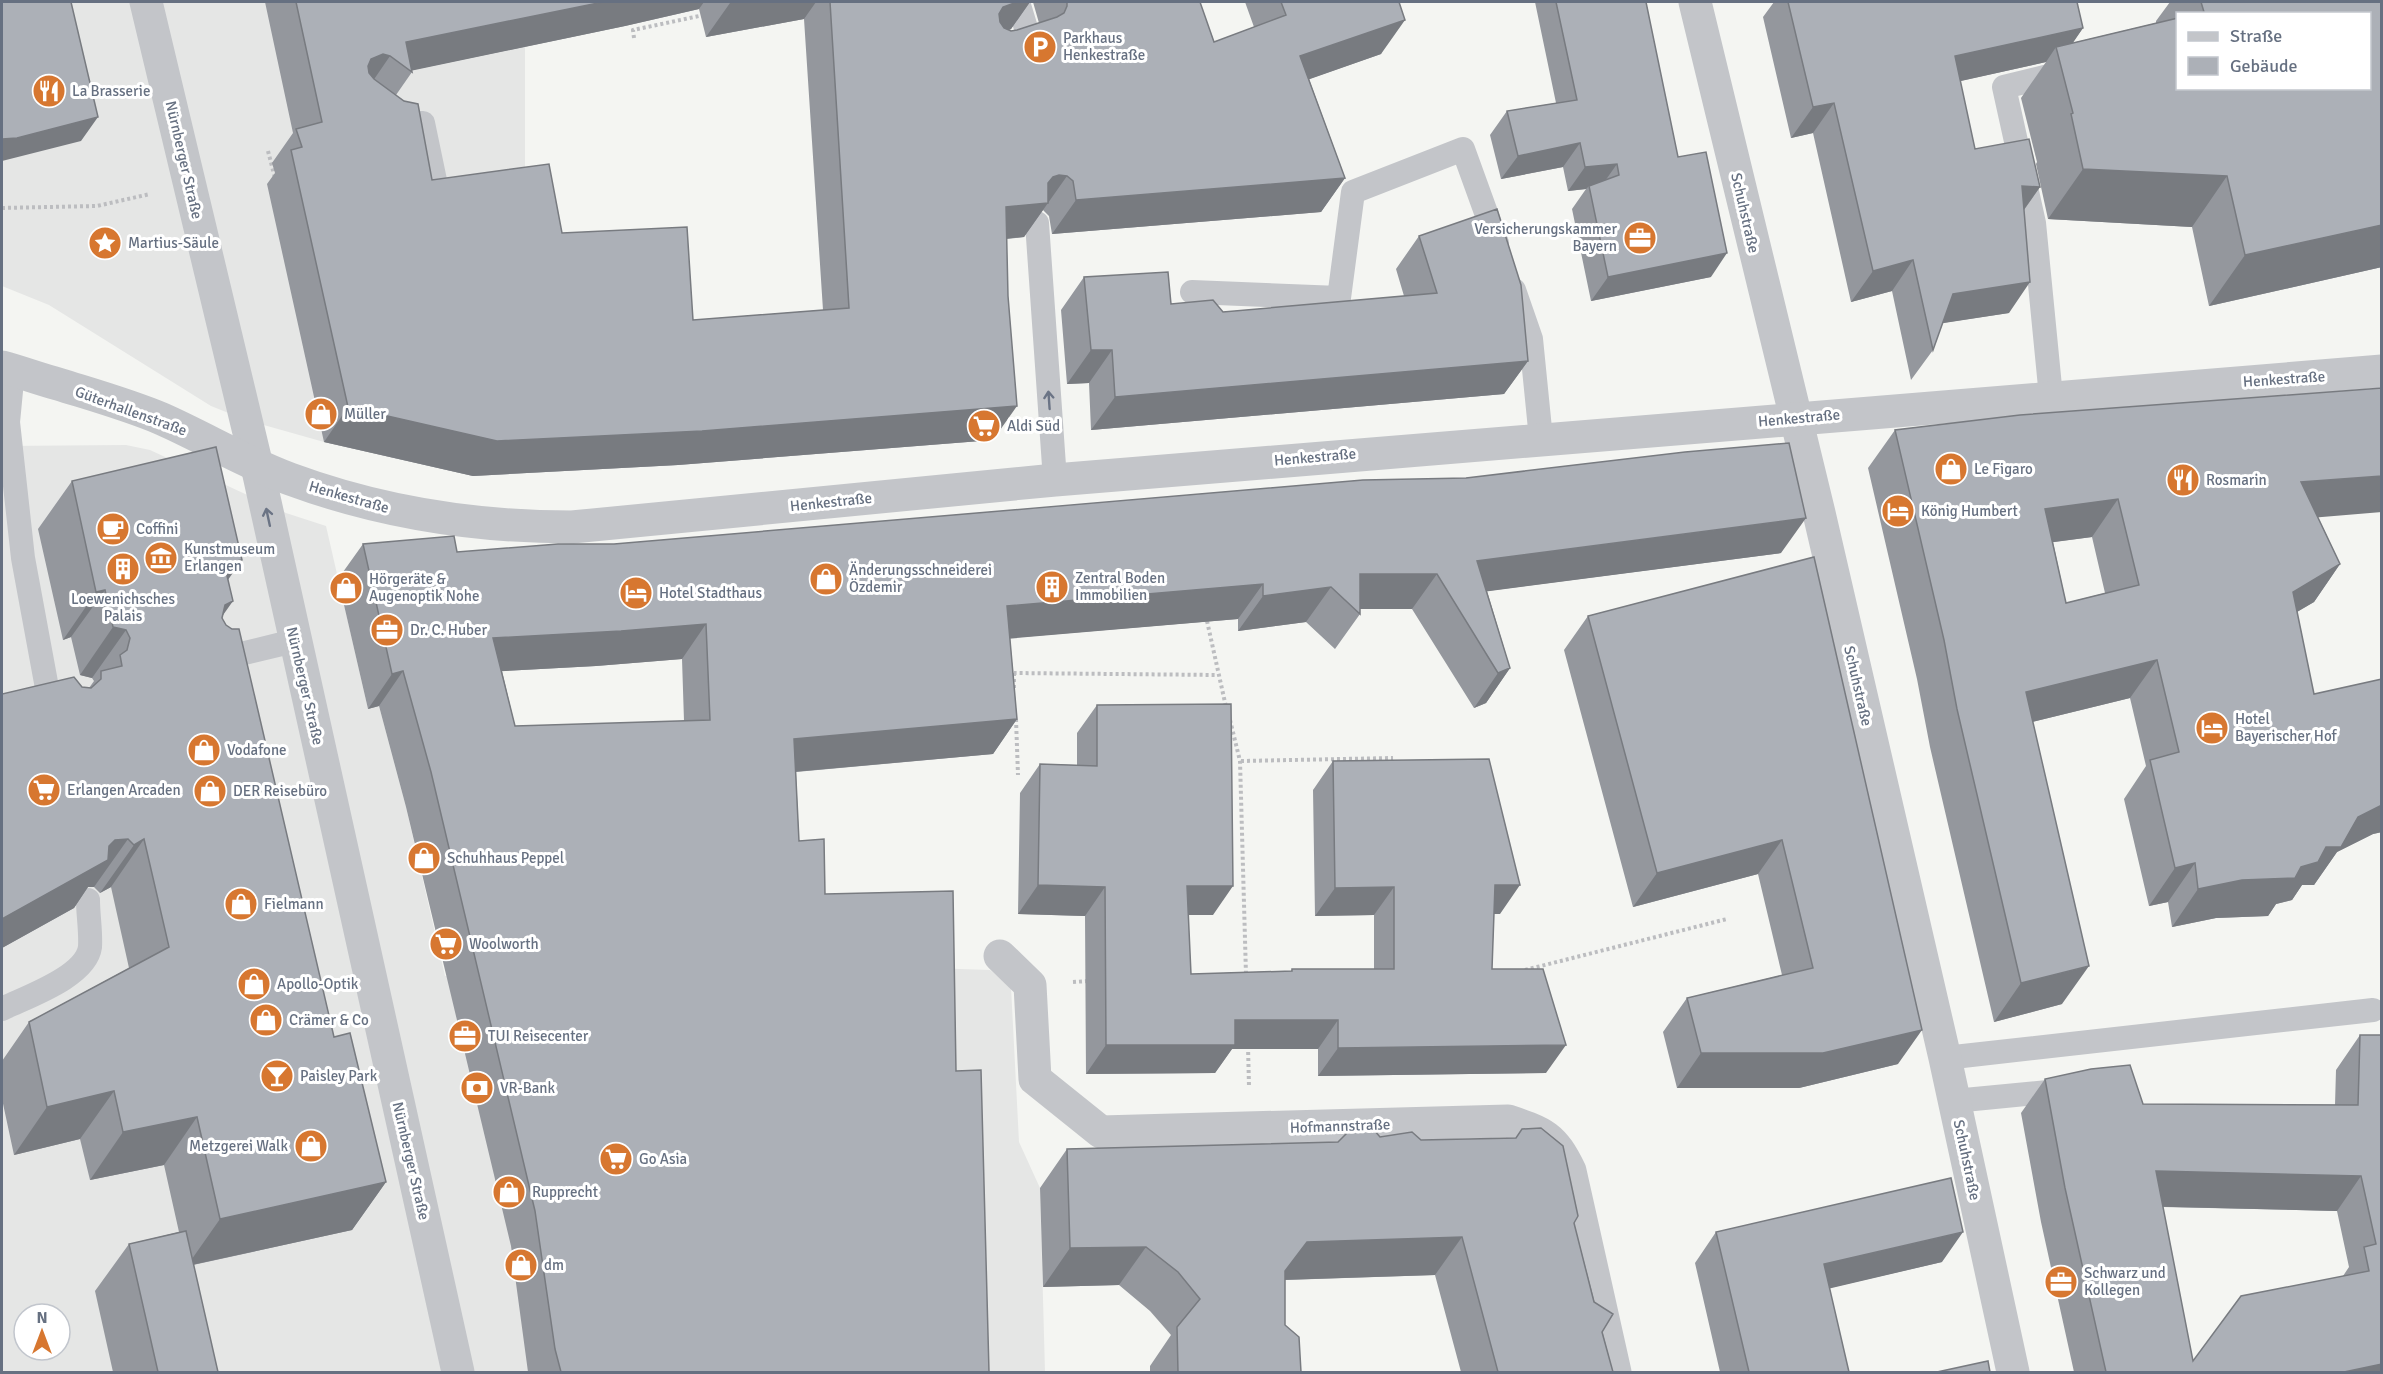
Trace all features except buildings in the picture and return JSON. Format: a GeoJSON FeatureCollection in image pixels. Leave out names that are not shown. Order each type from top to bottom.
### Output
{"type":"FeatureCollection","features":[{"type":"Feature","properties":{"kind":"street","name":"Nürnberger Straße"},"geometry":{"type":"LineString","coordinates":[[146,2],[257,466],[294,642],[458,1372]]}},
{"type":"Feature","properties":{"kind":"street","name":"Schuhstraße"},"geometry":{"type":"LineString","coordinates":[[1695,2],[1945,1058],[2013,1372]]}},
{"type":"Feature","properties":{"kind":"street","name":"Güterhallenstraße"},"geometry":{"type":"LineString","coordinates":[[7,369],[160,418],[257,466]]}},
{"type":"Feature","properties":{"kind":"street","name":"Henkestraße"},"geometry":{"type":"LineString","coordinates":[[257,466],[321,490],[396,511],[465,522],[533,527],[583,526],[1054,480],[2382,371]]}},
{"type":"Feature","properties":{"kind":"street"},"geometry":{"type":"LineString","coordinates":[[1000,956],[1030,985]]}},
{"type":"Feature","properties":{"kind":"street","name":"Hofmannstraße"},"geometry":{"type":"LineString","coordinates":[[1030,985],[1035,1079],[1101,1132],[1508,1121],[1536,1130],[1558,1146],[1570,1171],[1615,1372]]}},
{"type":"Feature","properties":{"kind":"lane"},"geometry":{"type":"LineString","coordinates":[[989,51],[1029,38],[1018,2]]}},
{"type":"Feature","properties":{"kind":"lane"},"geometry":{"type":"LineString","coordinates":[[2051,397],[2034,223],[2004,87],[2081,68]]}},
{"type":"Feature","properties":{"kind":"lane"},"geometry":{"type":"LineString","coordinates":[[373,113],[388,124],[423,123],[438,195]]}},
{"type":"Feature","properties":{"kind":"lane"},"geometry":{"type":"LineString","coordinates":[[1192,292],[1339,298],[1353,192],[1463,149],[1532,339],[1541,439]]}},
{"type":"Feature","properties":{"kind":"lane"},"geometry":{"type":"LineString","coordinates":[[1037,223],[1054,480]]}},
{"type":"Feature","properties":{"kind":"lane"},"geometry":{"type":"LineString","coordinates":[[7,369],[8,422],[21,546],[58,705]]}},
{"type":"Feature","properties":{"kind":"lane"},"geometry":{"type":"LineString","coordinates":[[202,663],[294,642]]}},
{"type":"Feature","properties":{"kind":"lane"},"geometry":{"type":"LineString","coordinates":[[2,1009],[80,967],[90,946],[88,900]]}},
{"type":"Feature","properties":{"kind":"lane"},"geometry":{"type":"LineString","coordinates":[[1945,1058],[2373,1010]]}},
{"type":"Feature","properties":{"kind":"lane"},"geometry":{"type":"LineString","coordinates":[[1954,1101],[2090,1088]]}},
{"type":"Feature","properties":{"kind":"path"},"geometry":{"type":"LineString","coordinates":[[634,38],[633,30],[710,14]]}},
{"type":"Feature","properties":{"kind":"path"},"geometry":{"type":"LineString","coordinates":[[268,151],[274,178]]}},
{"type":"Feature","properties":{"kind":"path"},"geometry":{"type":"LineString","coordinates":[[2,208],[97,206],[190,186]]}},
{"type":"Feature","properties":{"kind":"path"},"geometry":{"type":"LineString","coordinates":[[1207,621],[1217,675],[1240,761],[1246,976]]}},
{"type":"Feature","properties":{"kind":"path"},"geometry":{"type":"LineString","coordinates":[[1005,666],[1014,673],[1217,675]]}},
{"type":"Feature","properties":{"kind":"path"},"geometry":{"type":"LineString","coordinates":[[1014,673],[1015,696]]}},
{"type":"Feature","properties":{"kind":"path"},"geometry":{"type":"LineString","coordinates":[[1016,718],[1018,775]]}},
{"type":"Feature","properties":{"kind":"path"},"geometry":{"type":"LineString","coordinates":[[1240,761],[1393,758]]}},
{"type":"Feature","properties":{"kind":"path"},"geometry":{"type":"LineString","coordinates":[[1517,970],[1610,950],[1727,919]]}},
{"type":"Feature","properties":{"kind":"path"},"geometry":{"type":"LineString","coordinates":[[1234,977],[1257,976]]}},
{"type":"Feature","properties":{"kind":"path"},"geometry":{"type":"LineString","coordinates":[[1030,985],[1099,981]]}},
{"type":"Feature","properties":{"kind":"path"},"geometry":{"type":"LineString","coordinates":[[1248,1035],[1250,1129]]}},
{"type":"Feature","properties":{"kind":"shaded area"},"geometry":{"type":"Polygon","coordinates":[[[2,2],[516,2],[525,46],[525,199],[678,465],[473,476],[324,442],[246,420],[211,406],[49,305],[2,286],[2,2]]]}},
{"type":"Feature","properties":{"kind":"shaded area"},"geometry":{"type":"Polygon","coordinates":[[[126,445],[150,450],[286,513],[326,526],[368,709],[379,706],[406,807],[445,976],[559,981],[929,968],[990,970],[1011,987],[1019,1142],[1040,1188],[1045,1372],[2,1372],[2,446],[126,445]]]}},
{"type":"Feature","properties":{"kind":"place","name":"Parkhaus Henkestraße"},"geometry":{"type":"Point","coordinates":[1040,47]}},
{"type":"Feature","properties":{"kind":"place","name":"La Brasserie"},"geometry":{"type":"Point","coordinates":[49,91]}},
{"type":"Feature","properties":{"kind":"place","name":"Versicherungskammer Bayern"},"geometry":{"type":"Point","coordinates":[1640,238]}},
{"type":"Feature","properties":{"kind":"place","name":"Martius-Säule"},"geometry":{"type":"Point","coordinates":[105,243]}},
{"type":"Feature","properties":{"kind":"place","name":"Müller"},"geometry":{"type":"Point","coordinates":[321,414]}},
{"type":"Feature","properties":{"kind":"place","name":"Aldi Süd"},"geometry":{"type":"Point","coordinates":[984,426]}},
{"type":"Feature","properties":{"kind":"place","name":"Le Figaro"},"geometry":{"type":"Point","coordinates":[1951,469]}},
{"type":"Feature","properties":{"kind":"place","name":"Rosmarin"},"geometry":{"type":"Point","coordinates":[2183,480]}},
{"type":"Feature","properties":{"kind":"place","name":"König Humbert"},"geometry":{"type":"Point","coordinates":[1898,511]}},
{"type":"Feature","properties":{"kind":"place","name":"Coffini"},"geometry":{"type":"Point","coordinates":[113,529]}},
{"type":"Feature","properties":{"kind":"place","name":"Kunstmuseum Erlangen"},"geometry":{"type":"Point","coordinates":[161,558]}},
{"type":"Feature","properties":{"kind":"place","name":"Loewenichsches Palais"},"geometry":{"type":"Point","coordinates":[123,569]}},
{"type":"Feature","properties":{"kind":"place","name":"Änderungsschneiderei Özdemir"},"geometry":{"type":"Point","coordinates":[826,579]}},
{"type":"Feature","properties":{"kind":"place","name":"Zentral Boden Immobilien"},"geometry":{"type":"Point","coordinates":[1052,587]}},
{"type":"Feature","properties":{"kind":"place","name":"Hörgeräte & Augenoptik Nohe"},"geometry":{"type":"Point","coordinates":[346,588]}},
{"type":"Feature","properties":{"kind":"place","name":"Hotel Stadthaus"},"geometry":{"type":"Point","coordinates":[636,593]}},
{"type":"Feature","properties":{"kind":"place","name":"Dr. C. Huber"},"geometry":{"type":"Point","coordinates":[387,630]}},
{"type":"Feature","properties":{"kind":"place","name":"Hotel Bayerischer Hof"},"geometry":{"type":"Point","coordinates":[2212,728]}},
{"type":"Feature","properties":{"kind":"place","name":"Vodafone"},"geometry":{"type":"Point","coordinates":[204,750]}},
{"type":"Feature","properties":{"kind":"place","name":"Erlangen Arcaden"},"geometry":{"type":"Point","coordinates":[44,790]}},
{"type":"Feature","properties":{"kind":"place","name":"DER Reisebüro"},"geometry":{"type":"Point","coordinates":[210,791]}},
{"type":"Feature","properties":{"kind":"place","name":"Schuhhaus Peppel"},"geometry":{"type":"Point","coordinates":[424,858]}},
{"type":"Feature","properties":{"kind":"place","name":"Fielmann"},"geometry":{"type":"Point","coordinates":[241,904]}},
{"type":"Feature","properties":{"kind":"place","name":"Woolworth"},"geometry":{"type":"Point","coordinates":[446,944]}},
{"type":"Feature","properties":{"kind":"place","name":"Apollo-Optik"},"geometry":{"type":"Point","coordinates":[254,984]}},
{"type":"Feature","properties":{"kind":"place","name":"Crämer & Co"},"geometry":{"type":"Point","coordinates":[266,1020]}},
{"type":"Feature","properties":{"kind":"place","name":"TUI Reisecenter"},"geometry":{"type":"Point","coordinates":[465,1036]}},
{"type":"Feature","properties":{"kind":"place","name":"Paisley Park"},"geometry":{"type":"Point","coordinates":[277,1076]}},
{"type":"Feature","properties":{"kind":"place","name":"VR-Bank"},"geometry":{"type":"Point","coordinates":[477,1088]}},
{"type":"Feature","properties":{"kind":"place","name":"Metzgerei Walk"},"geometry":{"type":"Point","coordinates":[311,1146]}},
{"type":"Feature","properties":{"kind":"place","name":"Go Asia"},"geometry":{"type":"Point","coordinates":[616,1159]}},
{"type":"Feature","properties":{"kind":"place","name":"Rupprecht"},"geometry":{"type":"Point","coordinates":[509,1192]}},
{"type":"Feature","properties":{"kind":"place","name":"dm"},"geometry":{"type":"Point","coordinates":[521,1265]}},
{"type":"Feature","properties":{"kind":"place","name":"Schwarz und Kollegen"},"geometry":{"type":"Point","coordinates":[2061,1282]}}]}
